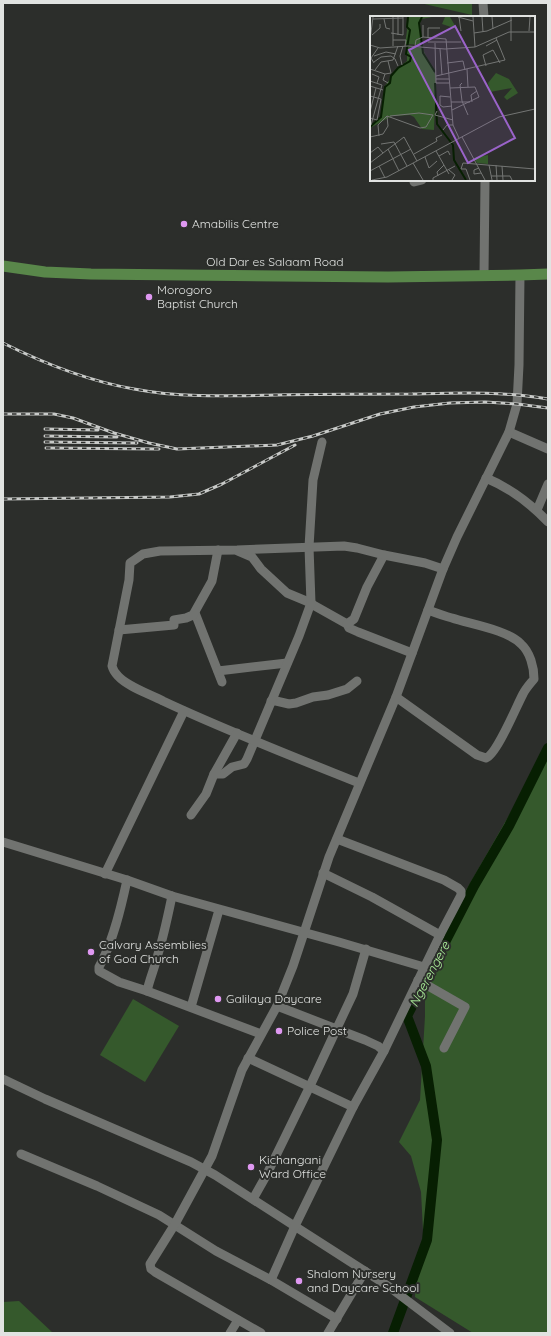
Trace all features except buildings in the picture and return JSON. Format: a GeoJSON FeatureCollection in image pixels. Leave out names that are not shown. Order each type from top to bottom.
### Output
{"type":"FeatureCollection","features":[{"type":"Feature","properties":{"kind":"main road","name":"Old Dar es Salaam Road"},"geometry":{"type":"LineString","coordinates":[[3,266],[45,272],[91,274],[388,277],[548,274]]}},
{"type":"Feature","properties":{"kind":"street"},"geometry":{"type":"LineString","coordinates":[[483,3],[484,16]]}},
{"type":"Feature","properties":{"kind":"street"},"geometry":{"type":"LineString","coordinates":[[484,275],[485,181]]}},
{"type":"Feature","properties":{"kind":"street"},"geometry":{"type":"LineString","coordinates":[[261,1333],[151,1269],[151,1263],[175,1224],[212,1156],[232,1094],[242,1070],[277,1006],[293,966],[323,873],[359,783],[396,697],[444,569],[457,537],[508,432],[517,404],[520,275]]}},
{"type":"Feature","properties":{"kind":"street"},"geometry":{"type":"LineString","coordinates":[[508,432],[548,449]]}},
{"type":"Feature","properties":{"kind":"street"},"geometry":{"type":"LineString","coordinates":[[214,774],[223,774],[232,767],[244,764],[299,636],[311,603],[309,547],[312,480],[322,442]]}},
{"type":"Feature","properties":{"kind":"street"},"geometry":{"type":"LineString","coordinates":[[486,478],[516,494],[537,510],[548,522]]}},
{"type":"Feature","properties":{"kind":"street"},"geometry":{"type":"LineString","coordinates":[[537,510],[548,484]]}},
{"type":"Feature","properties":{"kind":"street"},"geometry":{"type":"LineString","coordinates":[[359,783],[255,741],[184,710],[123,681],[115,674],[112,666],[129,580],[130,563],[143,554],[153,551],[344,546],[357,548],[384,556],[425,563],[444,569]]}},
{"type":"Feature","properties":{"kind":"street"},"geometry":{"type":"LineString","coordinates":[[119,630],[174,625],[174,620],[193,615],[212,581],[218,550]]}},
{"type":"Feature","properties":{"kind":"street"},"geometry":{"type":"LineString","coordinates":[[236,550],[252,557],[261,569],[287,593],[311,603],[347,624],[349,628],[412,653]]}},
{"type":"Feature","properties":{"kind":"street"},"geometry":{"type":"LineString","coordinates":[[347,624],[354,619],[367,587],[384,556]]}},
{"type":"Feature","properties":{"kind":"street"},"geometry":{"type":"LineString","coordinates":[[396,697],[477,755],[486,758],[491,755],[504,734],[524,692],[534,678],[529,655],[517,640],[492,629],[450,618],[428,610]]}},
{"type":"Feature","properties":{"kind":"street"},"geometry":{"type":"LineString","coordinates":[[195,613],[222,682]]}},
{"type":"Feature","properties":{"kind":"street"},"geometry":{"type":"LineString","coordinates":[[218,671],[287,663]]}},
{"type":"Feature","properties":{"kind":"street"},"geometry":{"type":"LineString","coordinates":[[271,701],[289,704],[296,703],[313,697],[328,695],[347,689],[357,681]]}},
{"type":"Feature","properties":{"kind":"street"},"geometry":{"type":"LineString","coordinates":[[105,874],[184,710]]}},
{"type":"Feature","properties":{"kind":"street"},"geometry":{"type":"LineString","coordinates":[[190,815],[206,794],[214,774],[237,733]]}},
{"type":"Feature","properties":{"kind":"street"},"geometry":{"type":"LineString","coordinates":[[271,1280],[295,1226],[353,1107],[384,1051],[424,967],[461,895],[461,891],[458,888],[444,880],[337,839]]}},
{"type":"Feature","properties":{"kind":"street"},"geometry":{"type":"LineString","coordinates":[[3,842],[219,910],[424,967]]}},
{"type":"Feature","properties":{"kind":"street"},"geometry":{"type":"LineString","coordinates":[[323,873],[378,900],[440,935]]}},
{"type":"Feature","properties":{"kind":"street"},"geometry":{"type":"LineString","coordinates":[[127,880],[119,915],[105,956],[98,968],[100,971],[112,979],[261,1034]]}},
{"type":"Feature","properties":{"kind":"street"},"geometry":{"type":"LineString","coordinates":[[147,991],[162,940],[172,896]]}},
{"type":"Feature","properties":{"kind":"street"},"geometry":{"type":"LineString","coordinates":[[191,1007],[219,910]]}},
{"type":"Feature","properties":{"kind":"street"},"geometry":{"type":"LineString","coordinates":[[253,1199],[266,1176],[310,1086],[353,994],[366,950]]}},
{"type":"Feature","properties":{"kind":"street"},"geometry":{"type":"LineString","coordinates":[[418,980],[465,1007],[444,1048]]}},
{"type":"Feature","properties":{"kind":"street"},"geometry":{"type":"LineString","coordinates":[[277,1006],[337,1028],[378,1046],[384,1051]]}},
{"type":"Feature","properties":{"kind":"street"},"geometry":{"type":"LineString","coordinates":[[248,1058],[353,1107]]}},
{"type":"Feature","properties":{"kind":"street"},"geometry":{"type":"LineString","coordinates":[[3,1079],[205,1169],[388,1286],[450,1333]]}},
{"type":"Feature","properties":{"kind":"street"},"geometry":{"type":"LineString","coordinates":[[22,1154],[151,1211],[175,1224],[216,1251],[271,1280],[336,1319]]}},
{"type":"Feature","properties":{"kind":"street"},"geometry":{"type":"LineString","coordinates":[[190,1162],[198,1162],[212,1156]]}},
{"type":"Feature","properties":{"kind":"street"},"geometry":{"type":"LineString","coordinates":[[212,1156],[215,1175]]}},
{"type":"Feature","properties":{"kind":"street"},"geometry":{"type":"LineString","coordinates":[[328,1333],[365,1271]]}},
{"type":"Feature","properties":{"kind":"street"},"geometry":{"type":"LineString","coordinates":[[230,1333],[238,1320]]}},
{"type":"Feature","properties":{"kind":"green space"},"geometry":{"type":"Polygon","coordinates":[[[420,3],[472,3],[472,15],[420,3]]]}},
{"type":"Feature","properties":{"kind":"green space"},"geometry":{"type":"Polygon","coordinates":[[[548,747],[548,1333],[473,1333],[415,1297],[416,1282],[424,1249],[421,1192],[411,1156],[399,1142],[420,1100],[425,1016],[425,962],[548,747]]]}},
{"type":"Feature","properties":{"kind":"green space"},"geometry":{"type":"Polygon","coordinates":[[[133,999],[179,1026],[145,1082],[100,1055],[133,999]]]}},
{"type":"Feature","properties":{"kind":"green space"},"geometry":{"type":"Polygon","coordinates":[[[19,1301],[53,1333],[3,1333],[3,1302],[19,1301]]]}},
{"type":"Feature","properties":{"kind":"waterway","name":"Ngerengere"},"geometry":{"type":"LineString","coordinates":[[393,1333],[427,1240],[437,1140],[426,1066],[407,1016],[474,886],[509,826],[548,748]]}},
{"type":"Feature","properties":{"kind":"railway"},"geometry":{"type":"LineString","coordinates":[[3,343],[51,365],[83,376],[117,386],[169,394],[222,396],[480,393],[531,396],[548,399]]}},
{"type":"Feature","properties":{"kind":"railway"},"geometry":{"type":"LineString","coordinates":[[3,414],[54,414],[73,418],[114,433],[149,443],[177,449],[277,445],[313,436],[380,414],[414,407],[450,403],[485,402],[548,408]]}},
{"type":"Feature","properties":{"kind":"railway"},"geometry":{"type":"LineString","coordinates":[[45,429],[98,430]]}},
{"type":"Feature","properties":{"kind":"railway"},"geometry":{"type":"LineString","coordinates":[[45,436],[117,437]]}},
{"type":"Feature","properties":{"kind":"railway"},"geometry":{"type":"LineString","coordinates":[[45,442],[137,443]]}},
{"type":"Feature","properties":{"kind":"railway"},"geometry":{"type":"LineString","coordinates":[[3,499],[170,497],[199,494],[222,484],[295,445]]}},
{"type":"Feature","properties":{"kind":"railway"},"geometry":{"type":"LineString","coordinates":[[46,448],[159,449]]}},
{"type":"Feature","properties":{"kind":"place","name":"Amabilis Centre"},"geometry":{"type":"Point","coordinates":[184,224]}},
{"type":"Feature","properties":{"kind":"place","name":"Morogoro Baptist Church"},"geometry":{"type":"Point","coordinates":[149,297]}},
{"type":"Feature","properties":{"kind":"place","name":"Calvary Assemblies of God Church"},"geometry":{"type":"Point","coordinates":[91,952]}},
{"type":"Feature","properties":{"kind":"place","name":"Galilaya Daycare"},"geometry":{"type":"Point","coordinates":[218,999]}},
{"type":"Feature","properties":{"kind":"place","name":"Police Post"},"geometry":{"type":"Point","coordinates":[279,1031]}},
{"type":"Feature","properties":{"kind":"place","name":"Kichangani Ward Office"},"geometry":{"type":"Point","coordinates":[251,1167]}},
{"type":"Feature","properties":{"kind":"place","name":"Shalom Nursery and Daycare School"},"geometry":{"type":"Point","coordinates":[299,1281]}}]}
